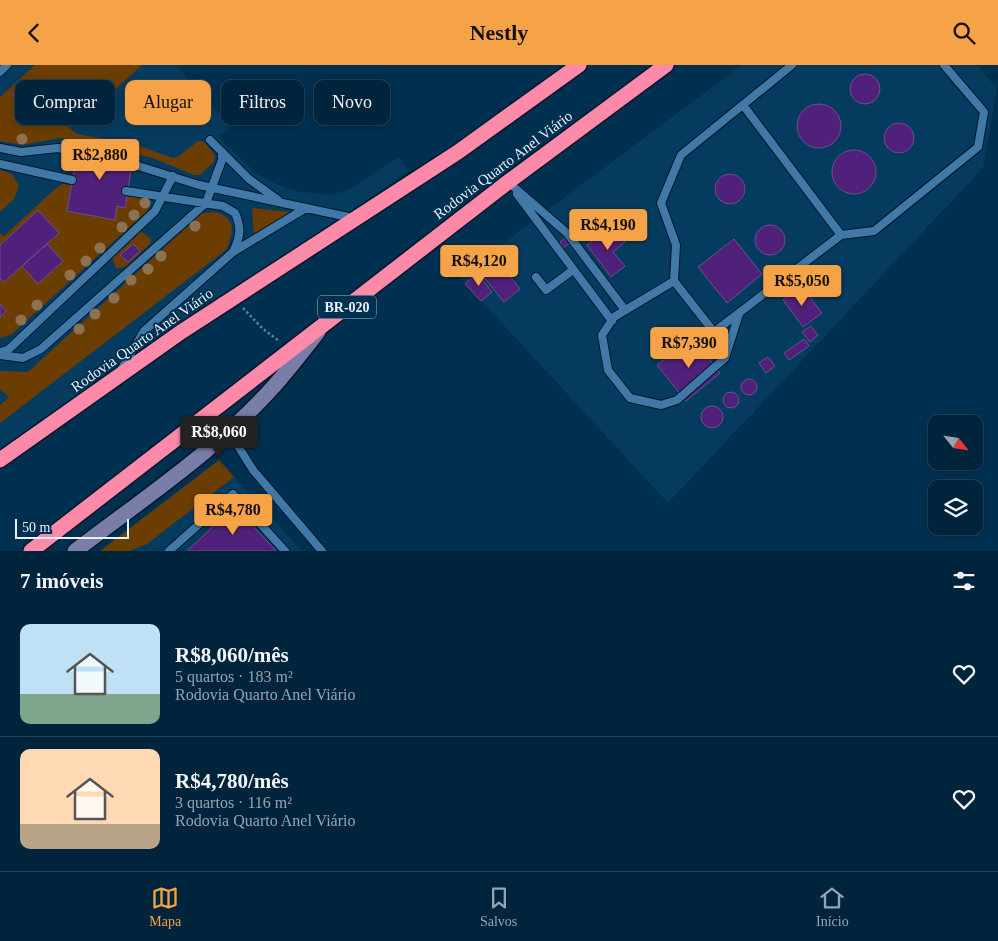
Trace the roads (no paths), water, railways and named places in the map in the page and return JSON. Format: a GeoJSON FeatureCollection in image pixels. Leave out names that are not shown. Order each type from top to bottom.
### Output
{"type":"FeatureCollection","features":[{"type":"Feature","properties":{"kind":"highway","name":"Rodovia Quarto Anel Viário"},"geometry":{"type":"LineString","coordinates":[[2,459],[114,382],[181,332],[353,218],[458,152],[579,65]]}},
{"type":"Feature","properties":{"kind":"highway","name":"Rodovia Quarto Anel Viário"},"geometry":{"type":"LineString","coordinates":[[31,551],[508,182],[666,65]]}},
{"type":"Feature","properties":{"kind":"highway"},"geometry":{"type":"LineString","coordinates":[[21,551],[53,534]]}},
{"type":"Feature","properties":{"kind":"street"},"geometry":{"type":"LineString","coordinates":[[75,551],[228,429],[274,386],[323,325]]}},
{"type":"Feature","properties":{"kind":"lane"},"geometry":{"type":"LineString","coordinates":[[0,72],[7,65]]}},
{"type":"Feature","properties":{"kind":"lane"},"geometry":{"type":"LineString","coordinates":[[792,65],[682,155],[661,203],[676,245],[674,281],[714,333],[841,235],[874,231],[978,147],[984,112],[944,65]]}},
{"type":"Feature","properties":{"kind":"lane"},"geometry":{"type":"LineString","coordinates":[[743,105],[841,235]]}},
{"type":"Feature","properties":{"kind":"lane"},"geometry":{"type":"LineString","coordinates":[[210,140],[263,190],[284,203]]}},
{"type":"Feature","properties":{"kind":"lane"},"geometry":{"type":"LineString","coordinates":[[0,148],[21,153],[58,148],[77,152]]}},
{"type":"Feature","properties":{"kind":"lane"},"geometry":{"type":"LineString","coordinates":[[0,354],[23,358],[41,349],[206,203],[210,187],[222,160],[222,152]]}},
{"type":"Feature","properties":{"kind":"lane"},"geometry":{"type":"LineString","coordinates":[[0,164],[72,180]]}},
{"type":"Feature","properties":{"kind":"lane"},"geometry":{"type":"LineString","coordinates":[[132,164],[210,187],[353,218]]}},
{"type":"Feature","properties":{"kind":"lane"},"geometry":{"type":"LineString","coordinates":[[0,354],[8,351],[150,217],[165,197],[173,176]]}},
{"type":"Feature","properties":{"kind":"lane"},"geometry":{"type":"LineString","coordinates":[[508,182],[612,321]]}},
{"type":"Feature","properties":{"kind":"lane"},"geometry":{"type":"LineString","coordinates":[[508,182],[567,233],[625,311]]}},
{"type":"Feature","properties":{"kind":"lane"},"geometry":{"type":"LineString","coordinates":[[126,191],[223,205],[235,213],[240,229],[238,241],[233,252]]}},
{"type":"Feature","properties":{"kind":"lane"},"geometry":{"type":"LineString","coordinates":[[114,382],[144,331],[233,252],[306,208]]}},
{"type":"Feature","properties":{"kind":"lane"},"geometry":{"type":"LineString","coordinates":[[536,277],[546,290],[573,270]]}},
{"type":"Feature","properties":{"kind":"lane"},"geometry":{"type":"LineString","coordinates":[[674,281],[625,311],[612,321],[602,335],[608,370],[630,398],[660,405],[677,400],[725,358],[739,313]]}},
{"type":"Feature","properties":{"kind":"lane"},"geometry":{"type":"LineString","coordinates":[[228,429],[253,470],[322,551]]}},
{"type":"Feature","properties":{"kind":"lane"},"geometry":{"type":"LineString","coordinates":[[169,551],[233,494],[285,551]]}}]}
